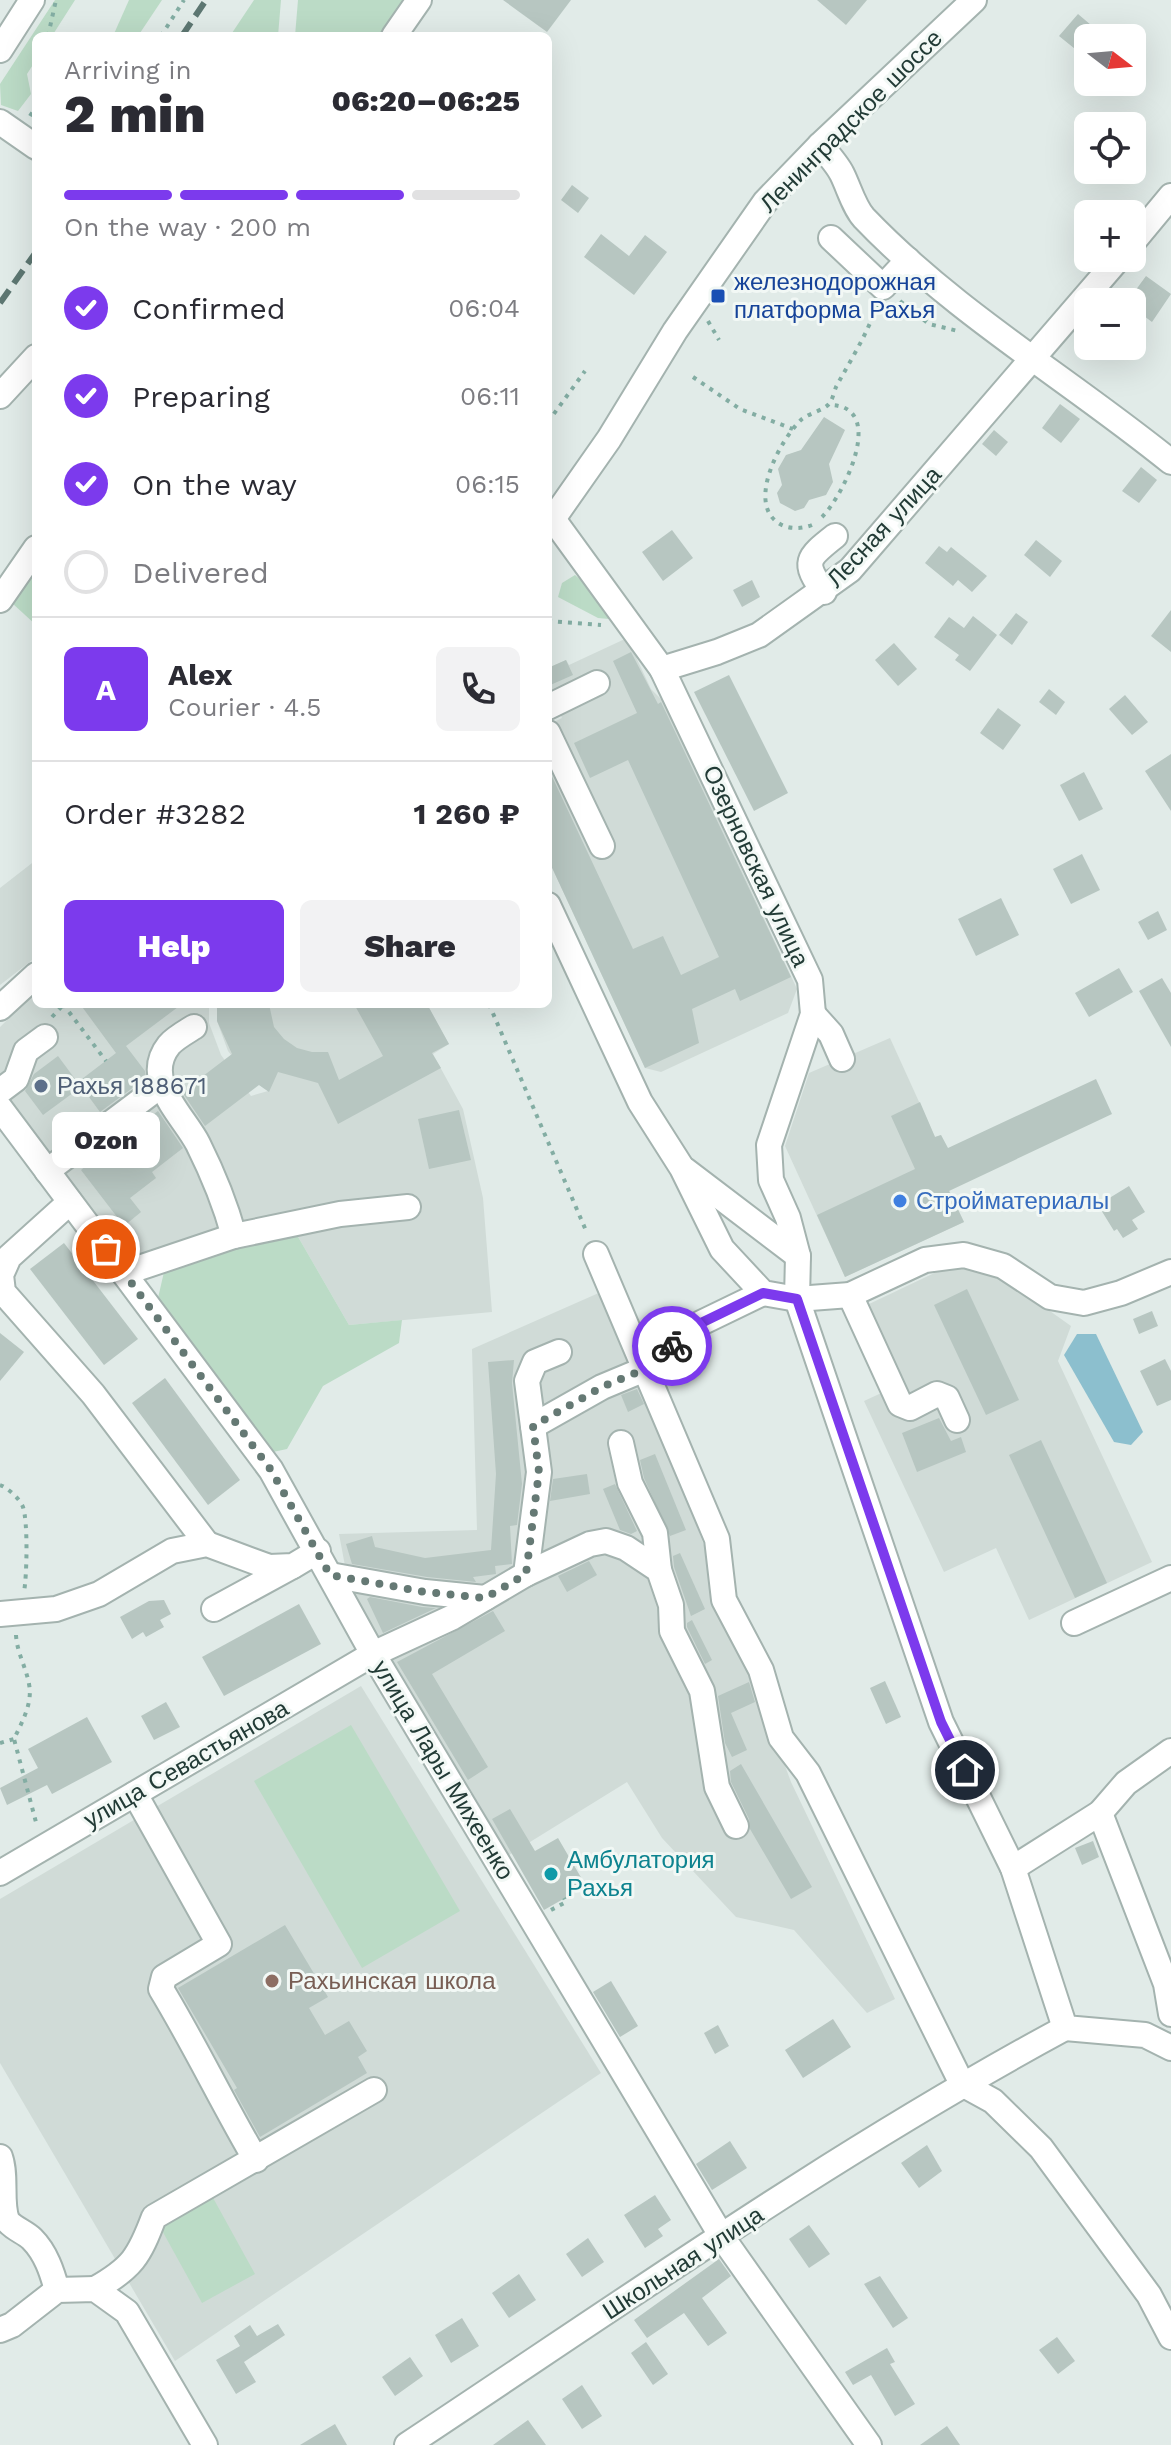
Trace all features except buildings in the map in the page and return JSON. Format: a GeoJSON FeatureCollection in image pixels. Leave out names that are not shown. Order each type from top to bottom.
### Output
{"type":"FeatureCollection","features":[{"type":"Feature","properties":{"kind":"street"},"geometry":{"type":"LineString","coordinates":[[0,50],[8,20],[32,0]]}},
{"type":"Feature","properties":{"kind":"street"},"geometry":{"type":"LineString","coordinates":[[397,32],[419,0]]}},
{"type":"Feature","properties":{"kind":"street","name":"Ленинградское шоссе"},"geometry":{"type":"LineString","coordinates":[[552,521],[609,439],[706,285],[765,202],[820,145],[974,0]]}},
{"type":"Feature","properties":{"kind":"street"},"geometry":{"type":"LineString","coordinates":[[0,122],[32,144]]}},
{"type":"Feature","properties":{"kind":"street"},"geometry":{"type":"LineString","coordinates":[[820,145],[841,172],[861,215],[908,260],[1003,339],[1035,359],[1171,462]]}},
{"type":"Feature","properties":{"kind":"street"},"geometry":{"type":"LineString","coordinates":[[1146,226],[1171,196]]}},
{"type":"Feature","properties":{"kind":"street"},"geometry":{"type":"LineString","coordinates":[[831,238],[883,287],[908,260]]}},
{"type":"Feature","properties":{"kind":"street","name":"Лесная улица"},"geometry":{"type":"LineString","coordinates":[[662,669],[759,635],[824,592],[850,570],[1107,272]]}},
{"type":"Feature","properties":{"kind":"street"},"geometry":{"type":"LineString","coordinates":[[0,396],[32,361]]}},
{"type":"Feature","properties":{"kind":"street"},"geometry":{"type":"LineString","coordinates":[[552,523],[662,669]]}},
{"type":"Feature","properties":{"kind":"street"},"geometry":{"type":"LineString","coordinates":[[824,592],[810,573],[809,563],[813,553],[835,536]]}},
{"type":"Feature","properties":{"kind":"street"},"geometry":{"type":"LineString","coordinates":[[0,600],[32,554]]}},
{"type":"Feature","properties":{"kind":"street","name":"Озерновская улица"},"geometry":{"type":"LineString","coordinates":[[662,669],[810,980],[813,1014],[769,1145],[771,1180],[788,1218],[798,1256],[797,1299],[941,1722],[1013,1868],[1065,2028]]}},
{"type":"Feature","properties":{"kind":"street"},"geometry":{"type":"LineString","coordinates":[[552,705],[597,683]]}},
{"type":"Feature","properties":{"kind":"street"},"geometry":{"type":"LineString","coordinates":[[552,741],[602,846]]}},
{"type":"Feature","properties":{"kind":"street"},"geometry":{"type":"LineString","coordinates":[[552,914],[640,1102],[682,1168],[722,1249],[763,1293]]}},
{"type":"Feature","properties":{"kind":"street"},"geometry":{"type":"LineString","coordinates":[[0,1008],[32,979]]}},
{"type":"Feature","properties":{"kind":"street"},"geometry":{"type":"LineString","coordinates":[[813,1014],[831,1034],[842,1059]]}},
{"type":"Feature","properties":{"kind":"street"},"geometry":{"type":"LineString","coordinates":[[194,1027],[169,1045],[161,1065],[163,1084],[171,1107],[196,1140],[224,1197],[234,1236]]}},
{"type":"Feature","properties":{"kind":"street"},"geometry":{"type":"LineString","coordinates":[[0,1091],[16,1079],[26,1051],[45,1037]]}},
{"type":"Feature","properties":{"kind":"street"},"geometry":{"type":"LineString","coordinates":[[47,1171],[163,1084]]}},
{"type":"Feature","properties":{"kind":"street","name":"улица Лары Михеенко"},"geometry":{"type":"LineString","coordinates":[[0,1108],[271,1470],[373,1654],[722,2237],[869,2445]]}},
{"type":"Feature","properties":{"kind":"street"},"geometry":{"type":"LineString","coordinates":[[682,1168],[798,1256]]}},
{"type":"Feature","properties":{"kind":"street"},"geometry":{"type":"LineString","coordinates":[[70,1202],[9,1257],[0,1275],[3,1292],[93,1394],[207,1544]]}},
{"type":"Feature","properties":{"kind":"street"},"geometry":{"type":"LineString","coordinates":[[124,1273],[234,1236],[340,1214],[408,1207]]}},
{"type":"Feature","properties":{"kind":"street"},"geometry":{"type":"LineString","coordinates":[[596,1254],[717,1539],[724,1600],[761,1670],[781,1738],[808,1773],[962,2084],[993,2101],[1041,2148],[1149,2295],[1171,2337]]}},
{"type":"Feature","properties":{"kind":"street"},"geometry":{"type":"LineString","coordinates":[[533,1426],[602,1387],[645,1369],[701,1323],[763,1293],[797,1299],[850,1295],[925,1260],[964,1255],[1003,1266],[1050,1297],[1084,1303],[1121,1293],[1171,1272]]}},
{"type":"Feature","properties":{"kind":"street"},"geometry":{"type":"LineString","coordinates":[[850,1295],[900,1404],[910,1408],[937,1394],[947,1398],[957,1420]]}},
{"type":"Feature","properties":{"kind":"street"},"geometry":{"type":"LineString","coordinates":[[526,1574],[539,1472],[527,1381],[535,1362],[559,1352]]}},
{"type":"Feature","properties":{"kind":"street"},"geometry":{"type":"LineString","coordinates":[[621,1443],[630,1483],[655,1533],[659,1570],[671,1605],[672,1631],[702,1691],[717,1787],[736,1826]]}},
{"type":"Feature","properties":{"kind":"street","name":"улица Севастьянова"},"geometry":{"type":"LineString","coordinates":[[0,1873],[373,1654],[590,1544],[606,1541],[626,1548],[659,1570]]}},
{"type":"Feature","properties":{"kind":"street"},"geometry":{"type":"LineString","coordinates":[[10,1613],[56,1609],[99,1594],[172,1551],[207,1544],[269,1567],[293,1566]]}},
{"type":"Feature","properties":{"kind":"street"},"geometry":{"type":"LineString","coordinates":[[214,1609],[318,1551]]}},
{"type":"Feature","properties":{"kind":"street"},"geometry":{"type":"LineString","coordinates":[[330,1575],[425,1592],[485,1598]]}},
{"type":"Feature","properties":{"kind":"street"},"geometry":{"type":"LineString","coordinates":[[1074,1623],[1171,1578]]}},
{"type":"Feature","properties":{"kind":"street"},"geometry":{"type":"LineString","coordinates":[[1013,1868],[1100,1813],[1126,1783],[1171,1751]]}},
{"type":"Feature","properties":{"kind":"street"},"geometry":{"type":"LineString","coordinates":[[135,1794],[219,1944],[164,1977],[161,1989],[197,2048],[218,2096],[256,2160]]}},
{"type":"Feature","properties":{"kind":"street"},"geometry":{"type":"LineString","coordinates":[[1100,1813],[1166,1984],[1171,2014]]}},
{"type":"Feature","properties":{"kind":"street"},"geometry":{"type":"LineString","coordinates":[[1065,2028],[1170,2038]]}},
{"type":"Feature","properties":{"kind":"street","name":"Школьная улица"},"geometry":{"type":"LineString","coordinates":[[407,2445],[722,2237],[962,2084],[1065,2028]]}},
{"type":"Feature","properties":{"kind":"street"},"geometry":{"type":"LineString","coordinates":[[0,2330],[12,2325],[57,2290],[95,2289],[123,2273],[142,2249],[154,2217],[374,2090]]}},
{"type":"Feature","properties":{"kind":"street"},"geometry":{"type":"LineString","coordinates":[[0,2157],[4,2169],[3,2207],[7,2221],[33,2239],[49,2264],[57,2290]]}},
{"type":"Feature","properties":{"kind":"street"},"geometry":{"type":"LineString","coordinates":[[95,2289],[127,2312],[205,2445]]}},
{"type":"Feature","properties":{"kind":"path"},"geometry":{"type":"LineString","coordinates":[[49,32],[56,0]]}},
{"type":"Feature","properties":{"kind":"path"},"geometry":{"type":"LineString","coordinates":[[164,32],[184,0]]}},
{"type":"Feature","properties":{"kind":"path"},"geometry":{"type":"LineString","coordinates":[[829,405],[875,312],[883,287],[929,324],[964,332]]}},
{"type":"Feature","properties":{"kind":"path"},"geometry":{"type":"LineString","coordinates":[[707,311],[709,327],[719,340]]}},
{"type":"Feature","properties":{"kind":"path"},"geometry":{"type":"LineString","coordinates":[[552,416],[585,371]]}},
{"type":"Feature","properties":{"kind":"path"},"geometry":{"type":"LineString","coordinates":[[693,377],[740,409],[793,429]]}},
{"type":"Feature","properties":{"kind":"path"},"geometry":{"type":"LineString","coordinates":[[829,405],[848,408],[855,415],[858,438],[848,476],[826,514],[815,524],[804,528],[778,523],[769,513],[767,499],[771,467],[793,429],[805,417],[829,405]]}},
{"type":"Feature","properties":{"kind":"path"},"geometry":{"type":"LineString","coordinates":[[552,621],[586,622],[634,631]]}},
{"type":"Feature","properties":{"kind":"path"},"geometry":{"type":"LineString","coordinates":[[66,1008],[106,1061]]}},
{"type":"Feature","properties":{"kind":"path"},"geometry":{"type":"LineString","coordinates":[[491,1008],[596,1254]]}},
{"type":"Feature","properties":{"kind":"path"},"geometry":{"type":"LineString","coordinates":[[0,1485],[7,1487],[23,1506],[27,1574],[10,1613],[16,1631],[17,1650],[30,1686],[26,1714],[14,1739],[41,1849]]}},
{"type":"Feature","properties":{"kind":"path"},"geometry":{"type":"LineString","coordinates":[[0,1743],[14,1739]]}},
{"type":"Feature","properties":{"kind":"shaded area"},"geometry":{"type":"Polygon","coordinates":[[[627,638],[651,689],[663,701],[797,989],[788,1013],[661,1072],[645,1068],[552,868],[552,723],[562,718],[552,697],[552,666],[566,660],[569,665],[627,638]]]}},
{"type":"Feature","properties":{"kind":"shaded area"},"geometry":{"type":"Polygon","coordinates":[[[32,863],[32,960],[0,985],[0,888],[32,863]]]}},
{"type":"Feature","properties":{"kind":"shaded area"},"geometry":{"type":"Polygon","coordinates":[[[32,995],[32,1008],[209,1008],[209,1023],[221,1055],[251,1096],[268,1091],[248,1077],[228,1051],[217,1021],[217,1008],[429,1008],[449,1044],[433,1054],[463,1109],[483,1198],[492,1312],[349,1325],[286,1216],[130,1264],[0,1090],[0,1027],[32,995]]]}},
{"type":"Feature","properties":{"kind":"shaded area"},"geometry":{"type":"Polygon","coordinates":[[[890,1038],[935,1137],[941,1135],[963,1181],[948,1188],[964,1222],[845,1277],[785,1146],[809,1073],[890,1038]]]}},
{"type":"Feature","properties":{"kind":"shaded area"},"geometry":{"type":"Polygon","coordinates":[[[964,1265],[999,1275],[1071,1326],[1058,1361],[1152,1562],[1029,1620],[996,1548],[944,1572],[864,1401],[903,1383],[867,1305],[947,1267],[964,1265]]]}},
{"type":"Feature","properties":{"kind":"shaded area"},"geometry":{"type":"Polygon","coordinates":[[[601,1292],[652,1404],[791,1782],[895,1999],[867,2013],[794,1930],[736,1917],[662,1838],[627,1782],[509,1855],[349,1587],[339,1534],[477,1530],[472,1349],[601,1292]]]}},
{"type":"Feature","properties":{"kind":"shaded area","name":"Рахьинская школа"},"geometry":{"type":"Polygon","coordinates":[[[361,1686],[601,2073],[175,2361],[0,2063],[0,1899],[361,1686]]]}},
{"type":"Feature","properties":{"kind":"green space"},"geometry":{"type":"Polygon","coordinates":[[[55,0],[75,0],[55,32],[34,32],[55,0]]]}},
{"type":"Feature","properties":{"kind":"green space"},"geometry":{"type":"Polygon","coordinates":[[[129,0],[162,0],[141,32],[115,32],[129,0]]]}},
{"type":"Feature","properties":{"kind":"green space"},"geometry":{"type":"Polygon","coordinates":[[[254,0],[281,0],[278,32],[233,32],[254,0]]]}},
{"type":"Feature","properties":{"kind":"green space"},"geometry":{"type":"Polygon","coordinates":[[[298,0],[405,0],[383,32],[295,32],[298,0]]]}},
{"type":"Feature","properties":{"kind":"green space"},"geometry":{"type":"Polygon","coordinates":[[[32,35],[32,66],[27,74],[31,94],[18,111],[1,105],[0,84],[32,35]]]}},
{"type":"Feature","properties":{"kind":"green space"},"geometry":{"type":"Polygon","coordinates":[[[32,575],[32,621],[12,603],[32,575]]]}},
{"type":"Feature","properties":{"kind":"green space"},"geometry":{"type":"Polygon","coordinates":[[[575,575],[613,608],[620,620],[598,618],[558,597],[562,583],[575,575]]]}},
{"type":"Feature","properties":{"kind":"green space"},"geometry":{"type":"Polygon","coordinates":[[[297,1235],[349,1325],[402,1320],[399,1343],[323,1386],[287,1449],[273,1452],[158,1298],[164,1272],[238,1246],[297,1235]]]}},
{"type":"Feature","properties":{"kind":"green space"},"geometry":{"type":"Polygon","coordinates":[[[351,1725],[460,1911],[362,1968],[254,1781],[351,1725]]]}},
{"type":"Feature","properties":{"kind":"green space"},"geometry":{"type":"Polygon","coordinates":[[[212,2196],[255,2274],[202,2303],[159,2225],[212,2196]]]}},
{"type":"Feature","properties":{"kind":"water"},"geometry":{"type":"Polygon","coordinates":[[[1077,1334],[1096,1334],[1143,1432],[1131,1445],[1114,1442],[1064,1355],[1077,1334]]]}},
{"type":"Feature","properties":{"kind":"railway"},"geometry":{"type":"LineString","coordinates":[[185,32],[206,0]]}},
{"type":"Feature","properties":{"kind":"railway"},"geometry":{"type":"LineString","coordinates":[[0,303],[32,258]]}},
{"type":"Feature","properties":{"kind":"way so far"},"geometry":{"type":"LineString","coordinates":[[106,1249],[271,1470],[330,1575],[425,1592],[485,1598],[526,1574],[539,1472],[533,1426],[602,1387],[645,1369],[672,1346]]}},
{"type":"Feature","properties":{"kind":"place","name":"железнодорожная платформа Рахья"},"geometry":{"type":"Point","coordinates":[718,296]}},
{"type":"Feature","properties":{"kind":"place","name":"Рахья 188671"},"geometry":{"type":"Point","coordinates":[41,1086]}},
{"type":"Feature","properties":{"kind":"place","name":"Стройматериалы"},"geometry":{"type":"Point","coordinates":[900,1201]}},
{"type":"Feature","properties":{"kind":"place","name":"Ozon"},"geometry":{"type":"Point","coordinates":[106,1249]}},
{"type":"Feature","properties":{"kind":"place","name":"Амбулатория Рахья"},"geometry":{"type":"Point","coordinates":[551,1874]}},
{"type":"Feature","properties":{"kind":"place","name":"Рахьинская школа"},"geometry":{"type":"Point","coordinates":[272,1981]}},
{"type":"Feature","properties":{"kind":"route"},"geometry":{"type":"LineString","coordinates":[[672,1346],[701,1323],[763,1293],[797,1299],[941,1722],[965,1770]]}}]}
